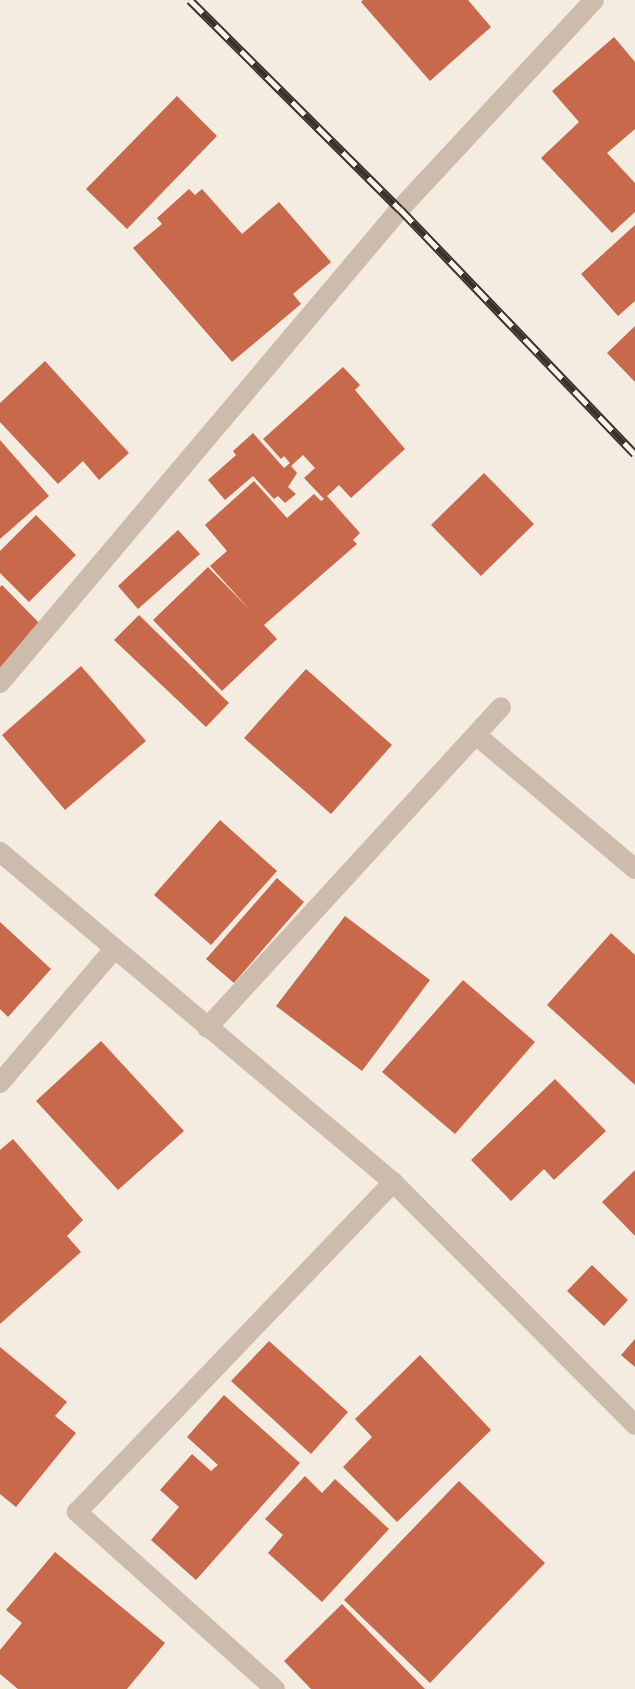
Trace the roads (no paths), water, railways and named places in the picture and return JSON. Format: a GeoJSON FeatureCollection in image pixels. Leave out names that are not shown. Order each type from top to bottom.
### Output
{"type":"FeatureCollection","features":[{"type":"Feature","properties":{"kind":"street"},"geometry":{"type":"LineString","coordinates":[[0,683],[400,209],[594,0]]}},
{"type":"Feature","properties":{"kind":"street"},"geometry":{"type":"LineString","coordinates":[[207,1028],[501,707]]}},
{"type":"Feature","properties":{"kind":"street"},"geometry":{"type":"LineString","coordinates":[[476,735],[635,869]]}},
{"type":"Feature","properties":{"kind":"street"},"geometry":{"type":"LineString","coordinates":[[0,852],[393,1182],[635,1425]]}},
{"type":"Feature","properties":{"kind":"street"},"geometry":{"type":"LineString","coordinates":[[0,1083],[113,950]]}},
{"type":"Feature","properties":{"kind":"street"},"geometry":{"type":"LineString","coordinates":[[275,1689],[77,1512],[393,1182]]}},
{"type":"Feature","properties":{"kind":"railway"},"geometry":{"type":"LineString","coordinates":[[190,0],[400,209],[635,454]]}}]}
